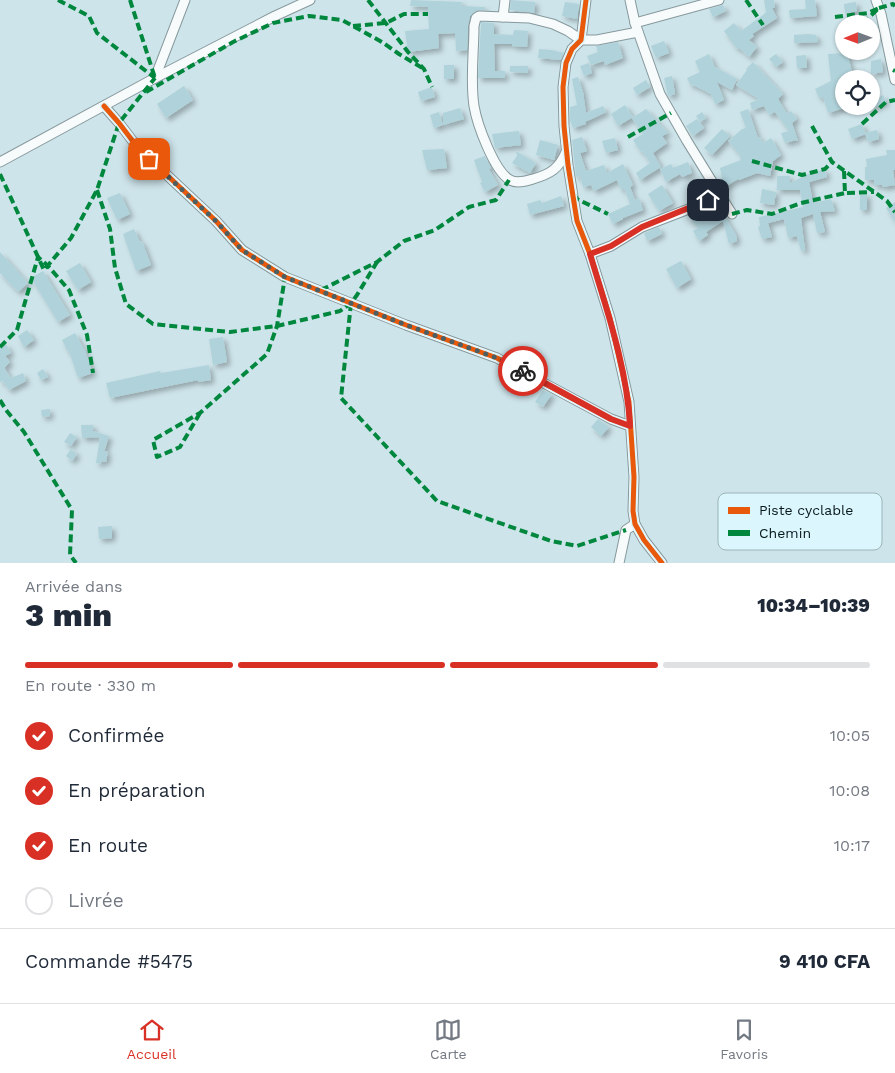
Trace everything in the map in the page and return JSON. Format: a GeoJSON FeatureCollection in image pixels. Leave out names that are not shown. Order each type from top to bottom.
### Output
{"type":"FeatureCollection","features":[{"type":"Feature","properties":{"kind":"street"},"geometry":{"type":"LineString","coordinates":[[155,78],[185,0]]}},
{"type":"Feature","properties":{"kind":"street"},"geometry":{"type":"LineString","coordinates":[[0,162],[155,78],[310,0]]}},
{"type":"Feature","properties":{"kind":"street"},"geometry":{"type":"LineString","coordinates":[[504,17],[505,0]]}},
{"type":"Feature","properties":{"kind":"street"},"geometry":{"type":"LineString","coordinates":[[586,0],[582,40],[572,49],[566,63],[563,87],[567,150],[577,221],[590,254],[610,318],[629,402],[635,524],[644,540],[662,563]]}},
{"type":"Feature","properties":{"kind":"street"},"geometry":{"type":"LineString","coordinates":[[630,0],[637,27],[660,94],[682,134],[732,214]]}},
{"type":"Feature","properties":{"kind":"street"},"geometry":{"type":"LineString","coordinates":[[567,150],[561,164],[554,170],[521,182],[509,180],[500,171],[478,124],[474,106],[474,26],[476,18],[479,16],[529,18],[553,24],[582,40],[597,40],[719,0]]}},
{"type":"Feature","properties":{"kind":"street"},"geometry":{"type":"LineString","coordinates":[[876,0],[881,14],[895,80]]}},
{"type":"Feature","properties":{"kind":"street"},"geometry":{"type":"LineString","coordinates":[[104,106],[138,148],[216,221],[242,250],[269,268],[285,277],[406,325],[497,358],[611,419],[630,426]]}},
{"type":"Feature","properties":{"kind":"street"},"geometry":{"type":"LineString","coordinates":[[590,254],[611,246],[642,227],[719,195]]}},
{"type":"Feature","properties":{"kind":"street"},"geometry":{"type":"LineString","coordinates":[[619,563],[626,530],[635,524]]}},
{"type":"Feature","properties":{"kind":"building"},"geometry":{"type":"Polygon","coordinates":[[[411,0],[462,2],[461,6],[485,7],[485,10],[476,11],[470,16],[467,50],[456,51],[455,33],[438,34],[439,48],[408,52],[405,31],[429,29],[428,7],[410,6],[411,0]]]}},
{"type":"Feature","properties":{"kind":"building"},"geometry":{"type":"Polygon","coordinates":[[[511,0],[535,2],[534,13],[510,10],[511,0]]]}},
{"type":"Feature","properties":{"kind":"building"},"geometry":{"type":"Polygon","coordinates":[[[764,0],[774,0],[775,8],[772,8],[777,18],[752,34],[754,36],[749,40],[757,47],[749,57],[739,48],[737,49],[724,31],[734,23],[741,31],[763,15],[766,12],[764,0]]]}},
{"type":"Feature","properties":{"kind":"building"},"geometry":{"type":"Polygon","coordinates":[[[805,0],[815,0],[817,16],[790,18],[789,10],[806,9],[805,0]]]}},
{"type":"Feature","properties":{"kind":"building"},"geometry":{"type":"Polygon","coordinates":[[[565,2],[579,4],[577,19],[562,16],[565,2]]]}},
{"type":"Feature","properties":{"kind":"building"},"geometry":{"type":"Polygon","coordinates":[[[856,2],[857,11],[845,13],[844,4],[856,2]]]}},
{"type":"Feature","properties":{"kind":"building"},"geometry":{"type":"Polygon","coordinates":[[[723,5],[726,11],[713,17],[709,9],[723,5]]]}},
{"type":"Feature","properties":{"kind":"building"},"geometry":{"type":"Polygon","coordinates":[[[481,22],[494,23],[494,34],[513,35],[514,30],[528,31],[527,47],[512,46],[512,44],[494,44],[495,71],[505,71],[505,78],[478,78],[481,22]]]}},
{"type":"Feature","properties":{"kind":"building"},"geometry":{"type":"Polygon","coordinates":[[[794,35],[816,35],[818,42],[794,43],[794,35]]]}},
{"type":"Feature","properties":{"kind":"building"},"geometry":{"type":"Polygon","coordinates":[[[664,41],[669,53],[656,58],[651,46],[664,41]]]}},
{"type":"Feature","properties":{"kind":"building"},"geometry":{"type":"Polygon","coordinates":[[[618,42],[623,58],[605,65],[604,61],[591,65],[587,56],[598,52],[596,46],[618,42]]]}},
{"type":"Feature","properties":{"kind":"building"},"geometry":{"type":"Polygon","coordinates":[[[539,49],[564,53],[561,60],[538,58],[539,49]]]}},
{"type":"Feature","properties":{"kind":"building"},"geometry":{"type":"Polygon","coordinates":[[[709,54],[715,67],[737,79],[732,90],[717,82],[724,100],[715,104],[711,94],[693,85],[691,86],[687,78],[700,72],[695,61],[709,54]]]}},
{"type":"Feature","properties":{"kind":"building"},"geometry":{"type":"Polygon","coordinates":[[[776,54],[783,62],[776,67],[769,59],[776,54]]]}},
{"type":"Feature","properties":{"kind":"building"},"geometry":{"type":"Polygon","coordinates":[[[828,54],[835,54],[835,60],[849,60],[852,70],[835,70],[835,111],[828,113],[823,97],[819,98],[815,89],[831,81],[828,54]]]}},
{"type":"Feature","properties":{"kind":"building"},"geometry":{"type":"Polygon","coordinates":[[[806,55],[807,68],[797,68],[796,56],[806,55]]]}},
{"type":"Feature","properties":{"kind":"building"},"geometry":{"type":"Polygon","coordinates":[[[880,59],[883,72],[871,70],[871,61],[880,59]]]}},
{"type":"Feature","properties":{"kind":"building"},"geometry":{"type":"Polygon","coordinates":[[[753,62],[783,94],[778,99],[787,114],[791,111],[797,119],[792,123],[798,141],[785,143],[781,133],[789,131],[775,112],[769,115],[764,106],[752,110],[750,103],[759,99],[736,85],[753,62]]]}},
{"type":"Feature","properties":{"kind":"building"},"geometry":{"type":"Polygon","coordinates":[[[589,63],[592,73],[584,76],[580,66],[589,63]]]}},
{"type":"Feature","properties":{"kind":"building"},"geometry":{"type":"Polygon","coordinates":[[[444,65],[454,65],[454,79],[444,79],[444,65]]]}},
{"type":"Feature","properties":{"kind":"building"},"geometry":{"type":"Polygon","coordinates":[[[510,66],[528,66],[528,73],[510,72],[510,66]]]}},
{"type":"Feature","properties":{"kind":"building"},"geometry":{"type":"Polygon","coordinates":[[[672,76],[675,94],[668,96],[664,78],[672,76]]]}},
{"type":"Feature","properties":{"kind":"building"},"geometry":{"type":"Polygon","coordinates":[[[578,77],[583,92],[586,113],[603,106],[606,112],[585,122],[586,124],[573,128],[570,120],[570,107],[577,105],[572,79],[578,77]]]}},
{"type":"Feature","properties":{"kind":"building"},"geometry":{"type":"Polygon","coordinates":[[[646,80],[650,87],[637,95],[633,88],[646,80]]]}},
{"type":"Feature","properties":{"kind":"building"},"geometry":{"type":"Polygon","coordinates":[[[184,86],[193,100],[166,118],[157,104],[184,86]]]}},
{"type":"Feature","properties":{"kind":"building"},"geometry":{"type":"Polygon","coordinates":[[[432,88],[435,97],[421,101],[418,92],[432,88]]]}},
{"type":"Feature","properties":{"kind":"building"},"geometry":{"type":"Polygon","coordinates":[[[883,95],[886,102],[880,105],[880,96],[883,95]]]}},
{"type":"Feature","properties":{"kind":"building"},"geometry":{"type":"Polygon","coordinates":[[[625,105],[633,117],[618,126],[611,114],[625,105]]]}},
{"type":"Feature","properties":{"kind":"building"},"geometry":{"type":"Polygon","coordinates":[[[460,108],[464,119],[443,125],[443,113],[460,108]]]}},
{"type":"Feature","properties":{"kind":"building"},"geometry":{"type":"Polygon","coordinates":[[[646,109],[668,133],[662,136],[667,143],[653,153],[661,167],[640,180],[636,173],[650,163],[633,140],[643,134],[632,118],[646,109]]]}},
{"type":"Feature","properties":{"kind":"building"},"geometry":{"type":"Polygon","coordinates":[[[748,109],[758,138],[760,137],[763,143],[771,138],[781,155],[773,161],[770,176],[757,173],[738,179],[723,188],[719,180],[722,178],[720,168],[741,160],[739,157],[741,156],[728,141],[742,129],[746,128],[740,112],[748,109]]]}},
{"type":"Feature","properties":{"kind":"building"},"geometry":{"type":"Polygon","coordinates":[[[439,112],[443,125],[434,128],[430,115],[439,112]]]}},
{"type":"Feature","properties":{"kind":"building"},"geometry":{"type":"Polygon","coordinates":[[[702,112],[706,118],[700,122],[696,116],[702,112]]]}},
{"type":"Feature","properties":{"kind":"building"},"geometry":{"type":"Polygon","coordinates":[[[697,119],[704,128],[693,136],[686,126],[697,119]]]}},
{"type":"Feature","properties":{"kind":"building"},"geometry":{"type":"Polygon","coordinates":[[[862,124],[866,134],[852,139],[848,129],[862,124]]]}},
{"type":"Feature","properties":{"kind":"building"},"geometry":{"type":"Polygon","coordinates":[[[722,129],[730,136],[712,155],[704,148],[722,129]]]}},
{"type":"Feature","properties":{"kind":"building"},"geometry":{"type":"Polygon","coordinates":[[[877,130],[879,139],[868,142],[865,133],[877,130]]]}},
{"type":"Feature","properties":{"kind":"building"},"geometry":{"type":"Polygon","coordinates":[[[519,131],[521,145],[495,148],[492,134],[519,131]]]}},
{"type":"Feature","properties":{"kind":"building"},"geometry":{"type":"Polygon","coordinates":[[[582,137],[587,151],[580,153],[586,171],[604,165],[607,173],[623,164],[633,185],[630,187],[635,200],[639,198],[643,210],[613,224],[608,214],[630,204],[624,188],[621,190],[617,180],[594,191],[591,185],[583,187],[580,176],[576,177],[572,140],[582,137]]]}},
{"type":"Feature","properties":{"kind":"building"},"geometry":{"type":"Polygon","coordinates":[[[615,138],[618,150],[606,153],[602,141],[615,138]]]}},
{"type":"Feature","properties":{"kind":"building"},"geometry":{"type":"Polygon","coordinates":[[[540,140],[558,145],[554,160],[536,155],[540,140]]]}},
{"type":"Feature","properties":{"kind":"building"},"geometry":{"type":"Polygon","coordinates":[[[444,149],[447,168],[427,170],[422,150],[444,149]]]}},
{"type":"Feature","properties":{"kind":"building"},"geometry":{"type":"Polygon","coordinates":[[[886,150],[895,150],[895,170],[893,170],[895,185],[883,187],[882,185],[874,185],[874,180],[865,180],[865,167],[867,167],[866,159],[887,155],[886,150]]]}},
{"type":"Feature","properties":{"kind":"building"},"geometry":{"type":"Polygon","coordinates":[[[516,151],[536,163],[530,173],[512,163],[517,156],[516,151]]]}},
{"type":"Feature","properties":{"kind":"building"},"geometry":{"type":"Polygon","coordinates":[[[485,156],[491,168],[489,169],[498,185],[485,192],[480,183],[482,182],[474,160],[485,156]]]}},
{"type":"Feature","properties":{"kind":"building"},"geometry":{"type":"Polygon","coordinates":[[[688,162],[692,173],[682,177],[680,174],[666,182],[660,169],[671,164],[673,168],[688,162]]]}},
{"type":"Feature","properties":{"kind":"building"},"geometry":{"type":"Polygon","coordinates":[[[825,169],[827,177],[809,182],[813,203],[831,199],[835,211],[820,212],[825,232],[817,233],[813,214],[801,218],[805,250],[801,251],[797,236],[788,238],[784,219],[768,223],[772,237],[762,239],[758,227],[760,226],[759,217],[803,207],[800,190],[775,190],[777,189],[777,176],[790,176],[790,183],[810,173],[825,169]]]}},
{"type":"Feature","properties":{"kind":"building"},"geometry":{"type":"Polygon","coordinates":[[[662,185],[673,203],[659,211],[648,194],[662,185]]]}},
{"type":"Feature","properties":{"kind":"building"},"geometry":{"type":"Polygon","coordinates":[[[762,189],[776,192],[774,205],[760,203],[762,189]]]}},
{"type":"Feature","properties":{"kind":"building"},"geometry":{"type":"Polygon","coordinates":[[[120,193],[130,214],[117,220],[107,198],[120,193]]]}},
{"type":"Feature","properties":{"kind":"building"},"geometry":{"type":"Polygon","coordinates":[[[860,194],[867,194],[867,210],[860,210],[860,194]]]}},
{"type":"Feature","properties":{"kind":"building"},"geometry":{"type":"Polygon","coordinates":[[[561,196],[564,206],[530,215],[527,204],[540,200],[542,203],[561,196]]]}},
{"type":"Feature","properties":{"kind":"building"},"geometry":{"type":"Polygon","coordinates":[[[895,202],[895,222],[886,208],[895,202]]]}},
{"type":"Feature","properties":{"kind":"building"},"geometry":{"type":"Polygon","coordinates":[[[715,204],[719,214],[722,212],[736,235],[737,241],[729,244],[723,221],[706,232],[708,235],[699,241],[693,231],[698,228],[688,216],[715,204]]]}},
{"type":"Feature","properties":{"kind":"building"},"geometry":{"type":"Polygon","coordinates":[[[659,227],[662,234],[647,241],[644,233],[659,227]]]}},
{"type":"Feature","properties":{"kind":"building"},"geometry":{"type":"Polygon","coordinates":[[[134,229],[140,242],[142,241],[151,265],[136,271],[123,234],[134,229]]]}},
{"type":"Feature","properties":{"kind":"building"},"geometry":{"type":"Polygon","coordinates":[[[0,252],[28,283],[18,292],[0,273],[0,252]]]}},
{"type":"Feature","properties":{"kind":"building"},"geometry":{"type":"Polygon","coordinates":[[[681,261],[691,279],[677,288],[666,269],[681,261]]]}},
{"type":"Feature","properties":{"kind":"building"},"geometry":{"type":"Polygon","coordinates":[[[80,263],[91,282],[78,290],[66,271],[80,263]]]}},
{"type":"Feature","properties":{"kind":"building"},"geometry":{"type":"Polygon","coordinates":[[[43,271],[70,315],[58,322],[31,278],[43,271]]]}},
{"type":"Feature","properties":{"kind":"building"},"geometry":{"type":"Polygon","coordinates":[[[27,330],[34,340],[24,347],[18,336],[27,330]]]}},
{"type":"Feature","properties":{"kind":"building"},"geometry":{"type":"Polygon","coordinates":[[[75,333],[85,351],[93,373],[78,378],[69,351],[62,340],[75,333]]]}},
{"type":"Feature","properties":{"kind":"building"},"geometry":{"type":"Polygon","coordinates":[[[223,337],[227,362],[213,365],[209,339],[223,337]]]}},
{"type":"Feature","properties":{"kind":"building"},"geometry":{"type":"Polygon","coordinates":[[[6,344],[11,353],[5,356],[10,362],[4,368],[11,378],[23,373],[26,381],[9,390],[3,381],[0,382],[0,347],[6,344]]]}},
{"type":"Feature","properties":{"kind":"building"},"geometry":{"type":"Polygon","coordinates":[[[209,365],[211,380],[198,382],[198,380],[110,398],[106,383],[160,371],[161,373],[209,365]]]}},
{"type":"Feature","properties":{"kind":"building"},"geometry":{"type":"Polygon","coordinates":[[[43,369],[48,377],[41,380],[37,373],[43,369]]]}},
{"type":"Feature","properties":{"kind":"building"},"geometry":{"type":"Polygon","coordinates":[[[543,390],[552,394],[543,407],[535,402],[543,390]]]}},
{"type":"Feature","properties":{"kind":"building"},"geometry":{"type":"Polygon","coordinates":[[[50,409],[50,416],[42,417],[41,410],[50,409]]]}},
{"type":"Feature","properties":{"kind":"building"},"geometry":{"type":"Polygon","coordinates":[[[598,419],[609,427],[601,436],[591,427],[598,419]]]}},
{"type":"Feature","properties":{"kind":"building"},"geometry":{"type":"Polygon","coordinates":[[[81,425],[93,425],[93,431],[109,436],[104,452],[108,451],[106,462],[96,463],[100,437],[82,438],[81,425]]]}},
{"type":"Feature","properties":{"kind":"building"},"geometry":{"type":"Polygon","coordinates":[[[70,433],[77,437],[71,446],[64,442],[70,433]]]}},
{"type":"Feature","properties":{"kind":"building"},"geometry":{"type":"Polygon","coordinates":[[[71,449],[77,454],[72,461],[66,456],[71,449]]]}},
{"type":"Feature","properties":{"kind":"building"},"geometry":{"type":"Polygon","coordinates":[[[112,526],[112,538],[99,539],[98,527],[112,526]]]}},
{"type":"Feature","properties":{"kind":"marked path"},"geometry":{"type":"LineString","coordinates":[[58,0],[89,16],[97,33],[155,78]]}},
{"type":"Feature","properties":{"kind":"marked path"},"geometry":{"type":"LineString","coordinates":[[130,0],[155,78]]}},
{"type":"Feature","properties":{"kind":"marked path"},"geometry":{"type":"LineString","coordinates":[[368,0],[408,52],[424,69],[432,87]]}},
{"type":"Feature","properties":{"kind":"marked path"},"geometry":{"type":"LineString","coordinates":[[746,0],[763,25]]}},
{"type":"Feature","properties":{"kind":"marked path"},"geometry":{"type":"LineString","coordinates":[[879,8],[893,4],[895,6]]}},
{"type":"Feature","properties":{"kind":"marked path"},"geometry":{"type":"LineString","coordinates":[[852,15],[868,13],[879,8],[872,15]]}},
{"type":"Feature","properties":{"kind":"marked path"},"geometry":{"type":"LineString","coordinates":[[353,26],[386,23],[404,14],[428,14]]}},
{"type":"Feature","properties":{"kind":"marked path"},"geometry":{"type":"LineString","coordinates":[[146,92],[233,42],[273,23],[309,16],[342,20],[382,42],[424,69]]}},
{"type":"Feature","properties":{"kind":"marked path"},"geometry":{"type":"LineString","coordinates":[[0,174],[44,270],[71,238],[97,190],[119,123],[155,78]]}},
{"type":"Feature","properties":{"kind":"marked path"},"geometry":{"type":"LineString","coordinates":[[862,124],[886,102],[895,100]]}},
{"type":"Feature","properties":{"kind":"marked path"},"geometry":{"type":"LineString","coordinates":[[628,137],[671,113]]}},
{"type":"Feature","properties":{"kind":"marked path"},"geometry":{"type":"LineString","coordinates":[[812,126],[832,162],[887,201],[895,212]]}},
{"type":"Feature","properties":{"kind":"marked path"},"geometry":{"type":"LineString","coordinates":[[752,161],[802,175],[825,169],[832,162]]}},
{"type":"Feature","properties":{"kind":"marked path"},"geometry":{"type":"LineString","coordinates":[[844,171],[845,193],[874,192]]}},
{"type":"Feature","properties":{"kind":"marked path"},"geometry":{"type":"LineString","coordinates":[[321,290],[377,262],[404,241],[435,230],[469,207],[496,200],[509,180]]}},
{"type":"Feature","properties":{"kind":"marked path"},"geometry":{"type":"LineString","coordinates":[[97,190],[110,229],[115,268],[126,304],[153,324],[230,332],[277,326],[340,311],[351,303],[377,262]]}},
{"type":"Feature","properties":{"kind":"marked path"},"geometry":{"type":"LineString","coordinates":[[732,214],[747,210],[772,214],[801,203],[845,193]]}},
{"type":"Feature","properties":{"kind":"marked path"},"geometry":{"type":"LineString","coordinates":[[574,194],[577,199],[608,214]]}},
{"type":"Feature","properties":{"kind":"marked path"},"geometry":{"type":"LineString","coordinates":[[0,347],[17,330],[38,257],[69,290],[87,335],[93,373]]}},
{"type":"Feature","properties":{"kind":"marked path"},"geometry":{"type":"LineString","coordinates":[[200,413],[180,447],[157,457],[153,440],[200,413],[267,354],[277,326],[285,277]]}},
{"type":"Feature","properties":{"kind":"marked path"},"geometry":{"type":"LineString","coordinates":[[351,303],[341,398],[437,501],[551,541],[577,546],[626,530]]}},
{"type":"Feature","properties":{"kind":"marked path"},"geometry":{"type":"LineString","coordinates":[[0,400],[24,432],[72,510],[70,555],[76,563]]}},
{"type":"Feature","properties":{"kind":"cycle path"},"geometry":{"type":"LineString","coordinates":[[586,0],[581,40],[572,49],[566,63],[563,87],[568,165],[577,221],[590,254],[610,318],[629,402],[635,524],[644,540],[662,563]]}},
{"type":"Feature","properties":{"kind":"cycle path"},"geometry":{"type":"LineString","coordinates":[[104,106],[138,148],[216,221],[242,250],[285,277],[406,325],[497,358],[611,419],[630,426]]}},
{"type":"Feature","properties":{"kind":"way so far"},"geometry":{"type":"LineString","coordinates":[[149,159],[216,221],[242,250],[269,268],[285,277],[406,325],[497,358],[523,371]]}},
{"type":"Feature","properties":{"kind":"route"},"geometry":{"type":"LineString","coordinates":[[523,371],[611,419],[630,426],[629,402],[618,350],[590,254],[611,246],[642,227],[708,200]]}}]}
